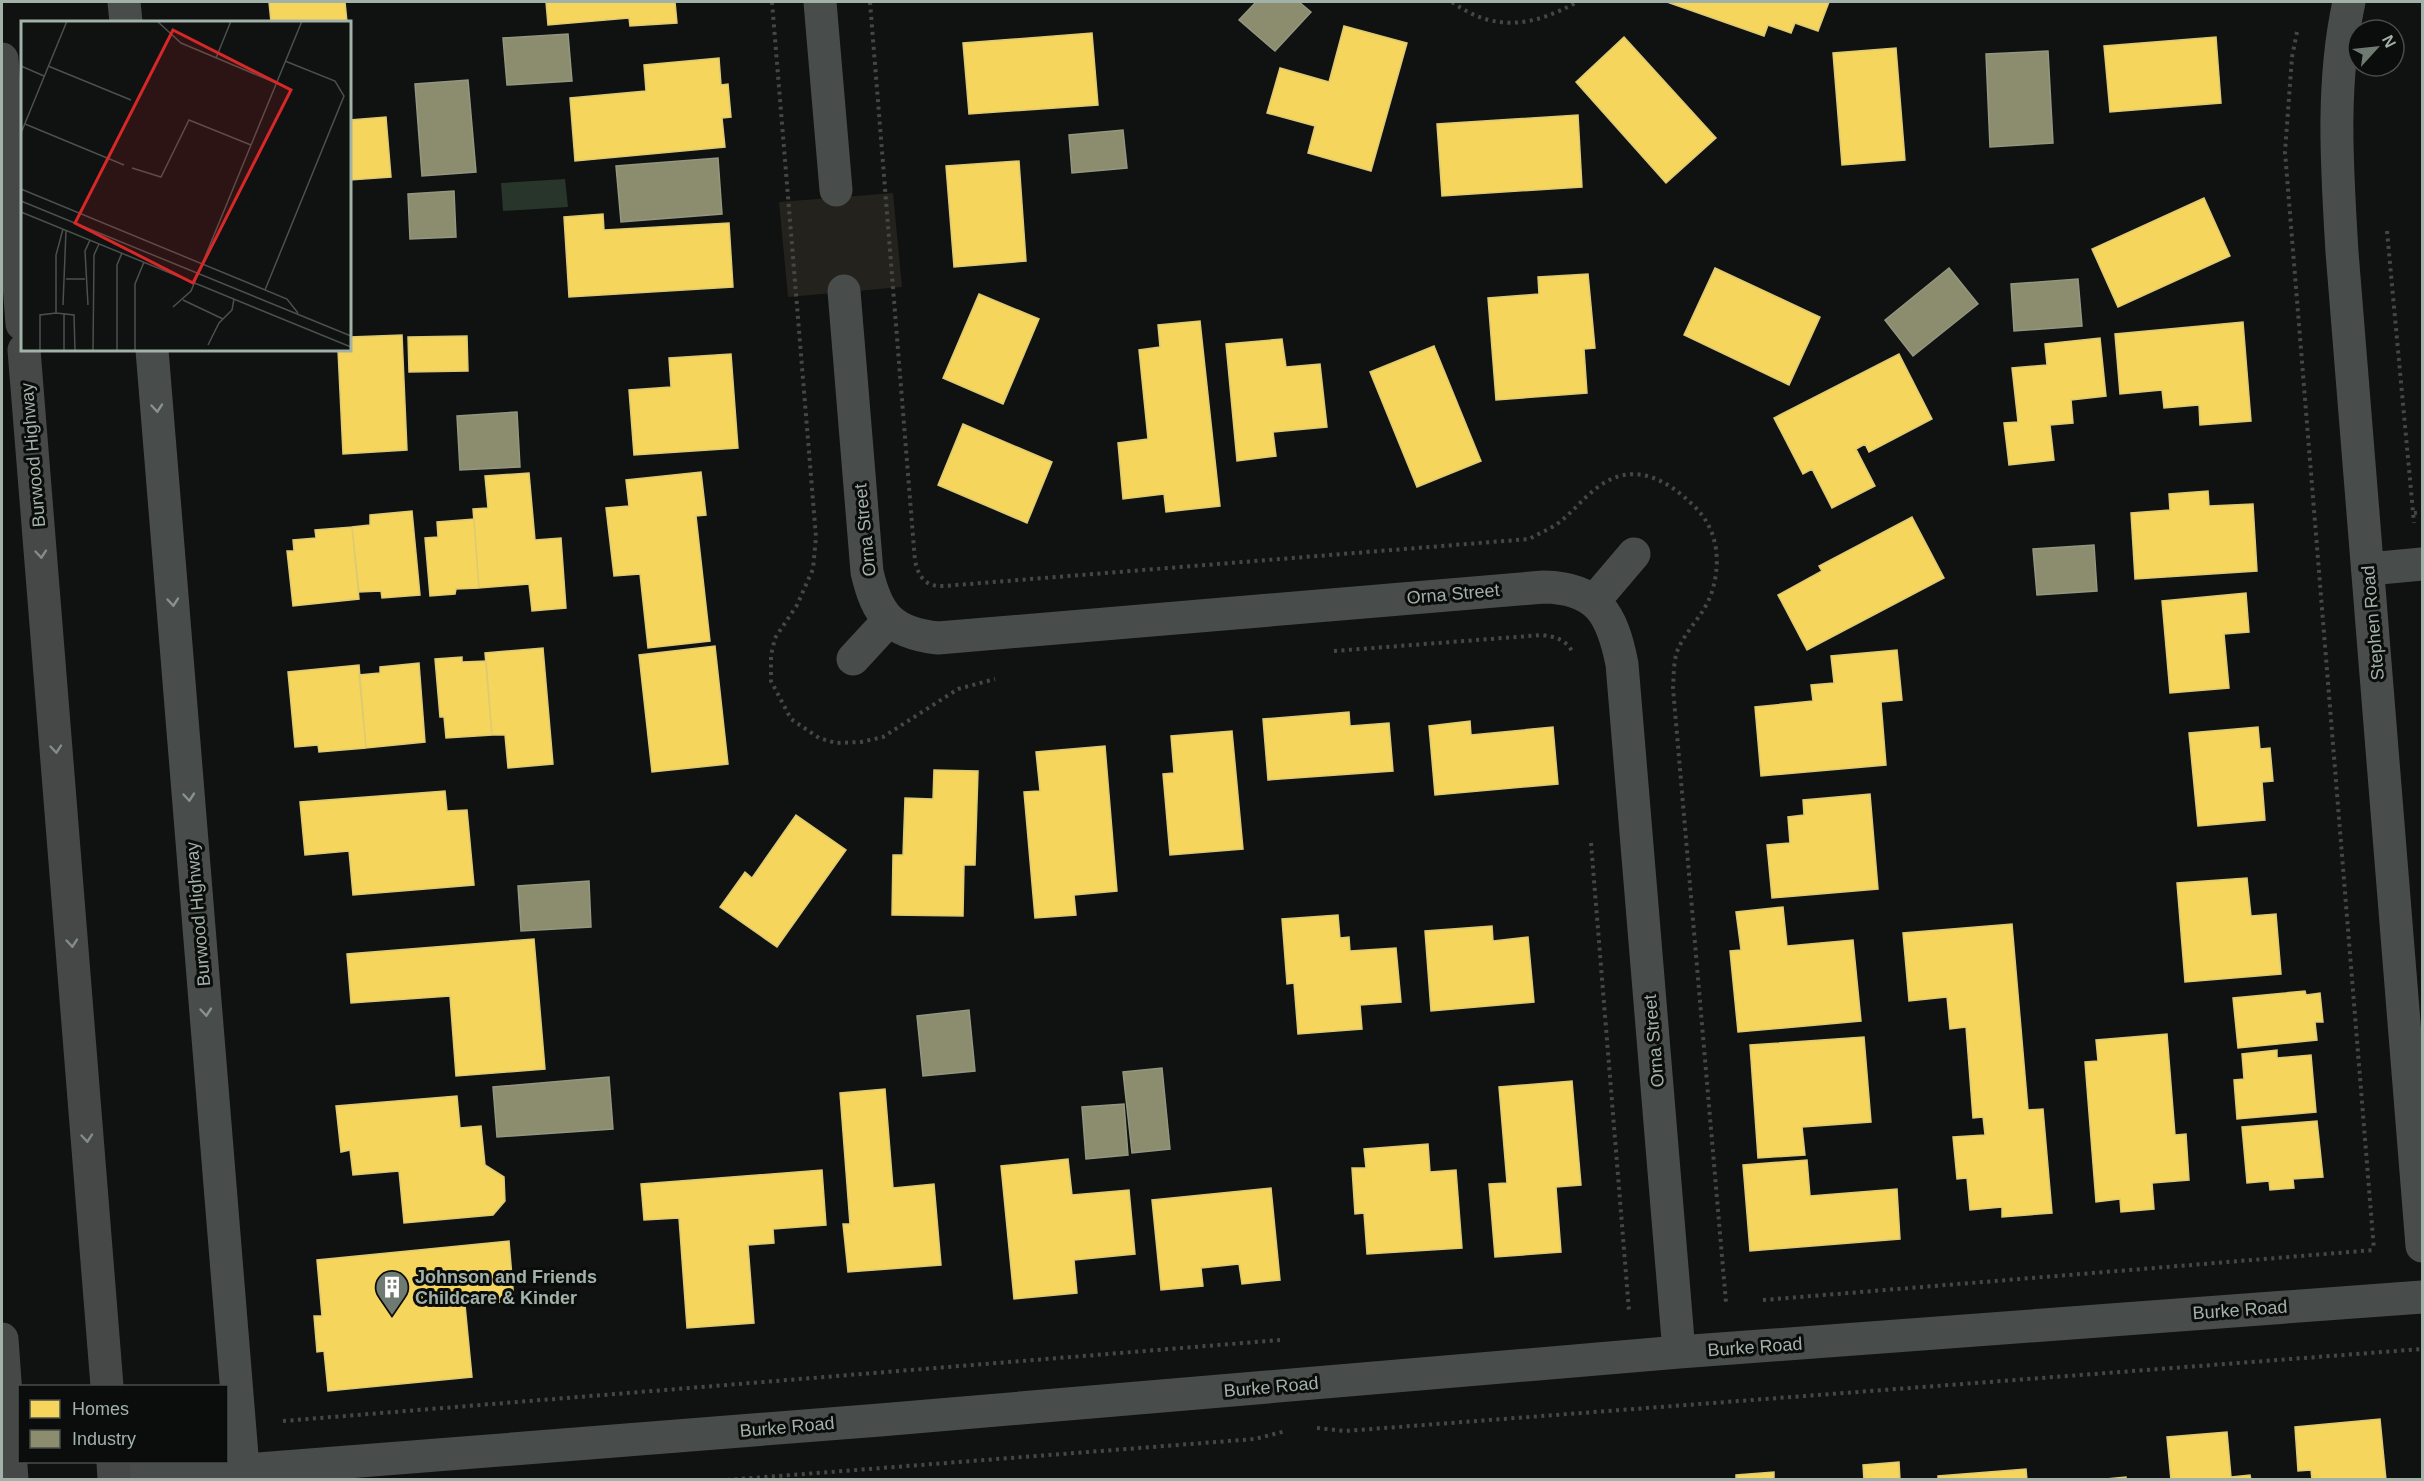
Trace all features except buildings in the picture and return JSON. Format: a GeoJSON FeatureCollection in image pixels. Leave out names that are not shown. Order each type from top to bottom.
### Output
{"type":"FeatureCollection","features":[{"type":"Feature","properties":{"kind":"highway"},"geometry":{"type":"LineString","coordinates":[[2,59],[21,311]]}},
{"type":"Feature","properties":{"kind":"highway","name":"Burwood Highway"},"geometry":{"type":"LineString","coordinates":[[24,351],[107,1385]]}},
{"type":"Feature","properties":{"kind":"highway"},"geometry":{"type":"LineString","coordinates":[[2,1339],[12,1479]]}},
{"type":"Feature","properties":{"kind":"highway"},"geometry":{"type":"LineString","coordinates":[[113,1463],[114,1479]]}},
{"type":"Feature","properties":{"kind":"street"},"geometry":{"type":"LineString","coordinates":[[124,2],[126,21]]}},
{"type":"Feature","properties":{"kind":"street"},"geometry":{"type":"LineString","coordinates":[[820,2],[836,190]]}},
{"type":"Feature","properties":{"kind":"street","name":"Stephen Road"},"geometry":{"type":"LineString","coordinates":[[2349,2],[2343,31],[2336,148],[2342,252],[2422,1246]]}},
{"type":"Feature","properties":{"kind":"street","name":"Orna Street"},"geometry":{"type":"LineString","coordinates":[[844,291],[867,572],[880,611],[900,629],[917,636],[938,638],[1544,587],[1565,587],[1580,592],[1594,601],[1607,616],[1615,632],[1622,664],[1679,1352]]}},
{"type":"Feature","properties":{"kind":"street","name":"Burwood Highway"},"geometry":{"type":"LineString","coordinates":[[152,351],[244,1475]]}},
{"type":"Feature","properties":{"kind":"street"},"geometry":{"type":"LineString","coordinates":[[1594,601],[1634,554]]}},
{"type":"Feature","properties":{"kind":"street"},"geometry":{"type":"LineString","coordinates":[[2369,569],[2422,564]]}},
{"type":"Feature","properties":{"kind":"street"},"geometry":{"type":"LineString","coordinates":[[853,659],[889,620]]}},
{"type":"Feature","properties":{"kind":"street","name":"Burke Road"},"geometry":{"type":"LineString","coordinates":[[120,1479],[244,1475],[1679,1352],[2422,1297]]}},
{"type":"Feature","properties":{"kind":"path"},"geometry":{"type":"LineString","coordinates":[[772,2],[816,537],[813,569],[797,604],[775,638],[771,655],[771,681],[780,704],[791,719],[819,738],[836,743],[883,737],[958,689],[1000,678]]}},
{"type":"Feature","properties":{"kind":"path"},"geometry":{"type":"LineString","coordinates":[[870,2],[915,561],[925,582],[933,586],[944,586],[1528,539],[1557,524],[1600,485],[1615,478],[1634,474],[1668,483],[1701,512],[1711,528],[1717,549],[1718,567],[1710,600],[1678,647],[1673,688],[1726,1303],[1738,1302]]}},
{"type":"Feature","properties":{"kind":"path"},"geometry":{"type":"LineString","coordinates":[[1452,2],[1484,18],[1534,22],[1577,2]]}},
{"type":"Feature","properties":{"kind":"path"},"geometry":{"type":"LineString","coordinates":[[1762,1300],[2374,1250],[2285,152],[2292,57],[2299,24]]}},
{"type":"Feature","properties":{"kind":"path"},"geometry":{"type":"LineString","coordinates":[[2386,221],[2414,513],[2422,513]]}},
{"type":"Feature","properties":{"kind":"path"},"geometry":{"type":"LineString","coordinates":[[1329,651],[1542,635],[1556,637],[1569,645],[1575,656]]}},
{"type":"Feature","properties":{"kind":"path"},"geometry":{"type":"LineString","coordinates":[[1590,833],[1629,1311],[1617,1312]]}},
{"type":"Feature","properties":{"kind":"path"},"geometry":{"type":"LineString","coordinates":[[282,1421],[1283,1340]]}},
{"type":"Feature","properties":{"kind":"path"},"geometry":{"type":"LineString","coordinates":[[1311,1428],[1345,1431],[2422,1349]]}},
{"type":"Feature","properties":{"kind":"path"},"geometry":{"type":"LineString","coordinates":[[728,1479],[1255,1439],[1293,1429]]}},
{"type":"Feature","properties":{"kind":"shaded area"},"geometry":{"type":"Polygon","coordinates":[[[565,179],[568,207],[503,211],[501,183],[565,179]]]}},
{"type":"Feature","properties":{"kind":"shaded area"},"geometry":{"type":"Polygon","coordinates":[[[893,193],[902,287],[788,297],[779,202],[893,193]]]}},
{"type":"Feature","properties":{"kind":"place","name":"Johnson and Friends Childcare & Kinder"},"geometry":{"type":"Point","coordinates":[392,1316]}}]}
